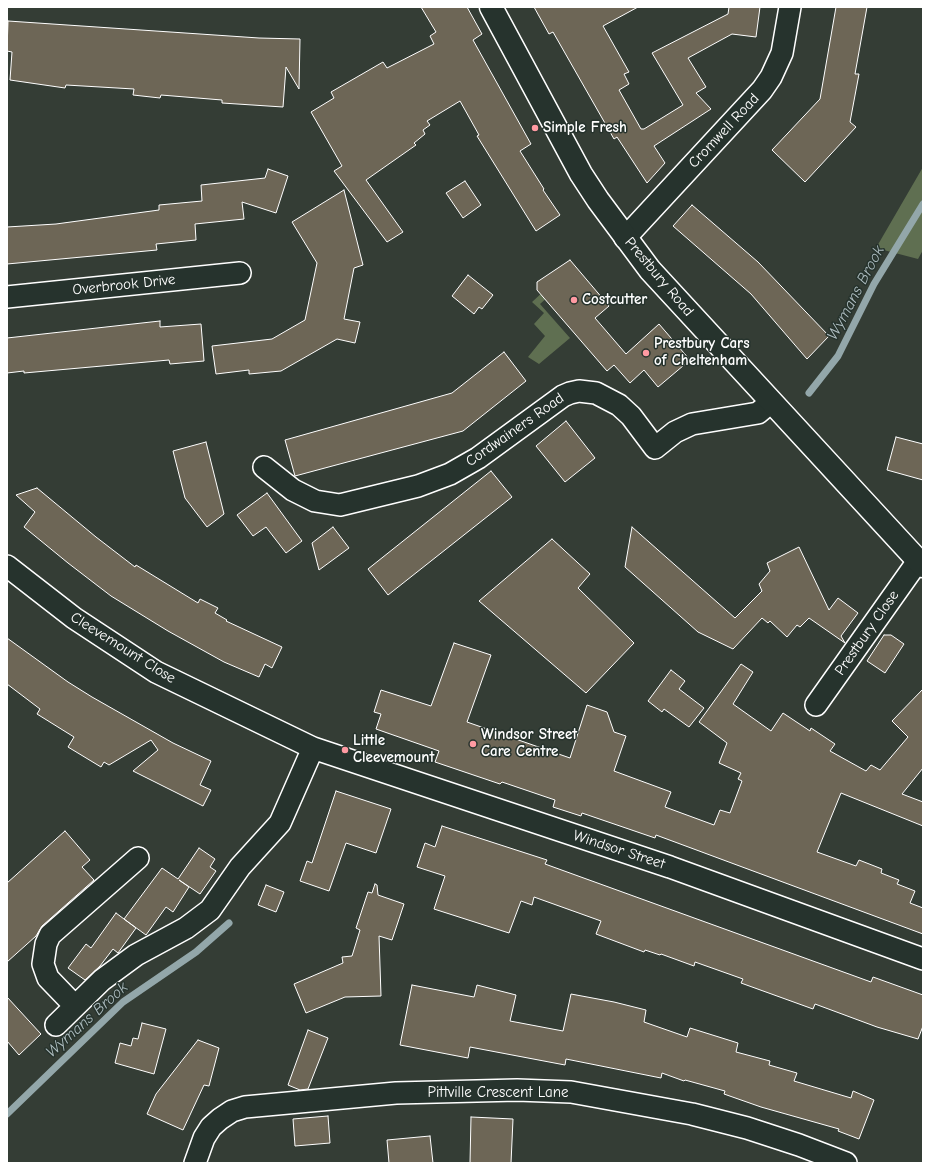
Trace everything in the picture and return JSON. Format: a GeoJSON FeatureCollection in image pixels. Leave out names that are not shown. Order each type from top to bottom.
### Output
{"type":"FeatureCollection","features":[{"type":"Feature","properties":{"kind":"main road","name":"Prestbury Road"},"geometry":{"type":"LineString","coordinates":[[492,7],[581,174],[625,238],[672,296],[921,563]]}},
{"type":"Feature","properties":{"kind":"street","name":"Cromwell Road"},"geometry":{"type":"LineString","coordinates":[[625,238],[762,90],[771,77],[782,53],[790,7]]}},
{"type":"Feature","properties":{"kind":"street","name":"Overbrook Drive"},"geometry":{"type":"LineString","coordinates":[[7,297],[240,273]]}},
{"type":"Feature","properties":{"kind":"street","name":"Cordwainers Road"},"geometry":{"type":"LineString","coordinates":[[264,467],[293,490],[310,498],[340,505],[418,486],[450,474],[478,458],[555,401],[570,392],[579,391],[596,393],[619,405],[631,416],[655,448],[675,432],[692,424],[758,413],[771,402]]}},
{"type":"Feature","properties":{"kind":"street","name":"Prestbury Close"},"geometry":{"type":"LineString","coordinates":[[816,705],[921,563]]}},
{"type":"Feature","properties":{"kind":"street","name":"Cleevemount Close"},"geometry":{"type":"LineString","coordinates":[[7,566],[74,618],[156,672],[313,748]]}},
{"type":"Feature","properties":{"kind":"street","name":"Windsor Street"},"geometry":{"type":"LineString","coordinates":[[313,748],[670,867],[923,959]]}},
{"type":"Feature","properties":{"kind":"street"},"geometry":{"type":"LineString","coordinates":[[56,1025],[102,980],[136,955],[186,928],[210,910],[240,867],[280,823],[313,748]]}},
{"type":"Feature","properties":{"kind":"street"},"geometry":{"type":"LineString","coordinates":[[75,1006],[48,978],[43,964],[46,944],[50,935],[138,858]]}},
{"type":"Feature","properties":{"kind":"street","name":"Pittville Crescent Lane"},"geometry":{"type":"LineString","coordinates":[[197,1156],[204,1138],[220,1118],[245,1106],[396,1093],[517,1090],[571,1092],[692,1114],[747,1128],[799,1145],[846,1163]]}},
{"type":"Feature","properties":{"kind":"green space"},"geometry":{"type":"Polygon","coordinates":[[[923,167],[923,250],[918,259],[876,248],[923,167]]]}},
{"type":"Feature","properties":{"kind":"green space"},"geometry":{"type":"Polygon","coordinates":[[[545,290],[549,296],[540,304],[570,338],[539,364],[528,357],[545,336],[534,324],[544,313],[532,302],[545,290]]]}},
{"type":"Feature","properties":{"kind":"building"},"geometry":{"type":"Polygon","coordinates":[[[421,7],[467,7],[482,34],[473,40],[531,144],[520,151],[560,215],[536,231],[477,136],[479,135],[460,101],[427,121],[430,125],[423,130],[425,134],[414,143],[416,145],[366,180],[403,232],[387,242],[334,171],[342,166],[311,112],[334,98],[331,92],[383,62],[387,68],[434,44],[430,36],[436,32],[421,7]]]}},
{"type":"Feature","properties":{"kind":"building"},"geometry":{"type":"Polygon","coordinates":[[[534,7],[638,7],[603,26],[629,72],[624,74],[629,84],[619,90],[641,129],[644,129],[683,105],[652,53],[728,14],[729,7],[760,7],[756,37],[732,34],[688,58],[706,87],[696,93],[711,109],[654,146],[665,163],[647,183],[617,137],[614,139],[553,32],[549,34],[534,7]]]}},
{"type":"Feature","properties":{"kind":"building"},"geometry":{"type":"Polygon","coordinates":[[[836,7],[867,7],[855,74],[859,74],[850,122],[856,127],[805,182],[772,150],[820,99],[836,7]]]}},
{"type":"Feature","properties":{"kind":"building"},"geometry":{"type":"Polygon","coordinates":[[[8,21],[259,38],[300,39],[299,89],[286,67],[283,107],[222,103],[222,100],[161,95],[160,98],[133,95],[134,89],[66,85],[65,88],[10,80],[12,52],[7,51],[8,21]]]}},
{"type":"Feature","properties":{"kind":"building"},"geometry":{"type":"Polygon","coordinates":[[[268,169],[288,176],[276,213],[242,202],[244,219],[195,224],[196,240],[156,244],[157,250],[7,264],[7,227],[56,224],[159,210],[159,205],[202,201],[201,185],[265,178],[268,169]]]}},
{"type":"Feature","properties":{"kind":"building"},"geometry":{"type":"Polygon","coordinates":[[[465,181],[481,205],[463,218],[446,193],[465,181]]]}},
{"type":"Feature","properties":{"kind":"building"},"geometry":{"type":"Polygon","coordinates":[[[344,190],[363,265],[354,268],[344,319],[360,322],[355,343],[337,339],[281,371],[249,374],[249,370],[216,374],[212,346],[272,339],[305,320],[317,263],[292,222],[344,190]]]}},
{"type":"Feature","properties":{"kind":"building"},"geometry":{"type":"Polygon","coordinates":[[[692,205],[758,262],[829,336],[807,359],[751,294],[673,226],[692,205]]]}},
{"type":"Feature","properties":{"kind":"building"},"geometry":{"type":"Polygon","coordinates":[[[570,260],[609,306],[595,318],[626,354],[659,324],[690,360],[658,387],[644,370],[630,383],[614,365],[607,371],[537,290],[537,282],[570,260]]]}},
{"type":"Feature","properties":{"kind":"building"},"geometry":{"type":"Polygon","coordinates":[[[468,275],[493,295],[482,309],[479,307],[474,314],[452,296],[468,275]]]}},
{"type":"Feature","properties":{"kind":"building"},"geometry":{"type":"Polygon","coordinates":[[[160,321],[160,327],[201,324],[204,361],[170,364],[169,360],[24,373],[24,371],[7,373],[7,338],[160,321]]]}},
{"type":"Feature","properties":{"kind":"building"},"geometry":{"type":"Polygon","coordinates":[[[504,352],[526,381],[463,431],[295,476],[285,440],[452,393],[504,352]]]}},
{"type":"Feature","properties":{"kind":"building"},"geometry":{"type":"Polygon","coordinates":[[[566,421],[595,458],[565,482],[536,446],[566,421]]]}},
{"type":"Feature","properties":{"kind":"building"},"geometry":{"type":"Polygon","coordinates":[[[896,437],[923,444],[923,480],[887,470],[896,437]]]}},
{"type":"Feature","properties":{"kind":"building"},"geometry":{"type":"Polygon","coordinates":[[[206,442],[224,514],[207,527],[185,498],[173,451],[206,442]]]}},
{"type":"Feature","properties":{"kind":"building"},"geometry":{"type":"Polygon","coordinates":[[[491,471],[512,497],[388,595],[368,569],[491,471]]]}},
{"type":"Feature","properties":{"kind":"building"},"geometry":{"type":"Polygon","coordinates":[[[37,488],[135,567],[136,565],[198,603],[200,599],[218,608],[215,613],[227,620],[226,621],[282,647],[272,668],[265,664],[259,677],[224,662],[168,631],[111,596],[24,527],[35,512],[16,495],[37,488]]]}},
{"type":"Feature","properties":{"kind":"building"},"geometry":{"type":"Polygon","coordinates":[[[267,493],[302,541],[286,553],[266,527],[253,536],[237,515],[267,493]]]}},
{"type":"Feature","properties":{"kind":"building"},"geometry":{"type":"Polygon","coordinates":[[[333,527],[349,548],[319,570],[312,543],[333,527]]]}},
{"type":"Feature","properties":{"kind":"building"},"geometry":{"type":"Polygon","coordinates":[[[632,527],[735,618],[762,591],[759,584],[770,571],[767,563],[799,547],[829,610],[838,598],[858,613],[841,636],[845,643],[809,618],[800,627],[797,625],[787,637],[770,621],[768,623],[762,618],[733,649],[698,632],[625,567],[632,527]]]}},
{"type":"Feature","properties":{"kind":"building"},"geometry":{"type":"Polygon","coordinates":[[[552,539],[590,574],[578,588],[634,643],[586,693],[479,601],[552,539]]]}},
{"type":"Feature","properties":{"kind":"building"},"geometry":{"type":"Polygon","coordinates":[[[884,635],[891,635],[904,644],[885,673],[867,661],[884,635]]]}},
{"type":"Feature","properties":{"kind":"building"},"geometry":{"type":"Polygon","coordinates":[[[7,638],[68,682],[92,697],[173,743],[211,761],[200,785],[211,790],[203,806],[133,771],[158,750],[151,740],[109,765],[104,762],[101,767],[68,747],[74,737],[37,714],[40,709],[7,684],[7,638]]]}},
{"type":"Feature","properties":{"kind":"building"},"geometry":{"type":"Polygon","coordinates":[[[454,643],[491,655],[467,722],[570,758],[587,705],[607,712],[614,732],[626,736],[614,771],[671,792],[665,807],[714,825],[720,810],[730,813],[742,781],[738,779],[741,773],[719,763],[727,743],[699,722],[741,664],[753,672],[733,704],[771,731],[783,713],[810,731],[811,728],[835,744],[830,751],[866,771],[871,765],[880,770],[908,737],[892,721],[923,689],[923,768],[902,794],[923,802],[923,826],[841,793],[817,852],[856,866],[859,860],[882,869],[881,873],[899,880],[897,884],[915,891],[910,903],[923,908],[923,934],[656,835],[655,838],[582,813],[581,816],[553,807],[555,800],[502,782],[500,784],[435,762],[439,751],[376,729],[381,714],[374,712],[381,690],[431,706],[454,643]]]}},
{"type":"Feature","properties":{"kind":"building"},"geometry":{"type":"Polygon","coordinates":[[[671,670],[685,681],[679,689],[704,708],[689,727],[664,709],[662,712],[648,701],[671,670]]]}},
{"type":"Feature","properties":{"kind":"building"},"geometry":{"type":"Polygon","coordinates":[[[336,791],[391,809],[376,853],[346,843],[329,891],[300,881],[307,861],[312,863],[336,791]]]}},
{"type":"Feature","properties":{"kind":"building"},"geometry":{"type":"Polygon","coordinates":[[[442,826],[547,860],[545,864],[871,982],[873,977],[923,995],[923,1026],[918,1039],[877,1027],[815,1004],[813,1009],[741,983],[743,979],[695,962],[694,966],[661,954],[660,955],[645,950],[644,952],[596,934],[601,921],[534,897],[532,905],[521,901],[509,933],[434,909],[445,876],[417,867],[425,843],[435,847],[442,826]]]}},
{"type":"Feature","properties":{"kind":"building"},"geometry":{"type":"Polygon","coordinates":[[[65,831],[90,860],[82,867],[94,880],[42,926],[36,936],[7,962],[7,883],[65,831]]]}},
{"type":"Feature","properties":{"kind":"building"},"geometry":{"type":"Polygon","coordinates":[[[199,848],[215,859],[210,867],[216,871],[200,894],[179,880],[189,887],[173,912],[166,907],[146,935],[124,919],[162,868],[178,879],[199,848]]]}},
{"type":"Feature","properties":{"kind":"building"},"geometry":{"type":"Polygon","coordinates":[[[375,884],[377,885],[378,895],[404,904],[392,940],[379,936],[381,996],[345,997],[306,1013],[294,984],[343,963],[342,957],[352,956],[360,930],[356,928],[368,892],[372,893],[375,884]]]}},
{"type":"Feature","properties":{"kind":"building"},"geometry":{"type":"Polygon","coordinates":[[[266,885],[284,892],[276,912],[258,905],[266,885]]]}},
{"type":"Feature","properties":{"kind":"building"},"geometry":{"type":"Polygon","coordinates":[[[116,913],[136,928],[118,953],[113,949],[100,966],[85,980],[68,968],[86,944],[91,948],[116,913]]]}},
{"type":"Feature","properties":{"kind":"building"},"geometry":{"type":"Polygon","coordinates":[[[412,985],[474,997],[477,985],[516,995],[510,1021],[563,1031],[571,994],[614,1002],[646,1010],[644,1022],[687,1037],[690,1028],[738,1043],[736,1052],[770,1061],[769,1065],[797,1073],[794,1081],[851,1098],[853,1091],[874,1100],[859,1139],[838,1131],[839,1129],[761,1107],[724,1094],[725,1091],[685,1080],[684,1081],[662,1073],[661,1078],[566,1059],[565,1065],[470,1047],[468,1058],[400,1045],[412,985]]]}},
{"type":"Feature","properties":{"kind":"building"},"geometry":{"type":"Polygon","coordinates":[[[7,997],[41,1034],[19,1055],[7,1041],[7,997]]]}},
{"type":"Feature","properties":{"kind":"building"},"geometry":{"type":"Polygon","coordinates":[[[142,1023],[166,1029],[154,1074],[115,1063],[120,1043],[131,1046],[133,1038],[138,1039],[142,1023]]]}},
{"type":"Feature","properties":{"kind":"building"},"geometry":{"type":"Polygon","coordinates":[[[308,1030],[328,1038],[308,1089],[300,1090],[288,1085],[308,1030]]]}},
{"type":"Feature","properties":{"kind":"building"},"geometry":{"type":"Polygon","coordinates":[[[198,1040],[219,1048],[209,1086],[204,1085],[183,1130],[147,1114],[156,1094],[198,1040]]]}},
{"type":"Feature","properties":{"kind":"building"},"geometry":{"type":"Polygon","coordinates":[[[328,1116],[330,1143],[295,1146],[293,1119],[328,1116]]]}},
{"type":"Feature","properties":{"kind":"building"},"geometry":{"type":"Polygon","coordinates":[[[471,1117],[513,1119],[511,1163],[470,1163],[471,1117]]]}},
{"type":"Feature","properties":{"kind":"building"},"geometry":{"type":"Polygon","coordinates":[[[430,1136],[433,1163],[389,1163],[387,1140],[430,1136]]]}},
{"type":"Feature","properties":{"kind":"waterway","name":"Wymans Brook"},"geometry":{"type":"LineString","coordinates":[[809,393],[838,356],[874,284],[923,204]]}},
{"type":"Feature","properties":{"kind":"waterway","name":"Wymans Brook"},"geometry":{"type":"LineString","coordinates":[[7,1114],[123,1002],[196,952],[229,923]]}},
{"type":"Feature","properties":{"kind":"place","name":"Simple Fresh"},"geometry":{"type":"Point","coordinates":[535,128]}},
{"type":"Feature","properties":{"kind":"place","name":"Costcutter"},"geometry":{"type":"Point","coordinates":[574,300]}},
{"type":"Feature","properties":{"kind":"place","name":"Prestbury Cars of Cheltenham"},"geometry":{"type":"Point","coordinates":[646,353]}},
{"type":"Feature","properties":{"kind":"place","name":"Windsor Street Care Centre"},"geometry":{"type":"Point","coordinates":[473,744]}},
{"type":"Feature","properties":{"kind":"place","name":"Little Cleevemount"},"geometry":{"type":"Point","coordinates":[345,750]}}]}
